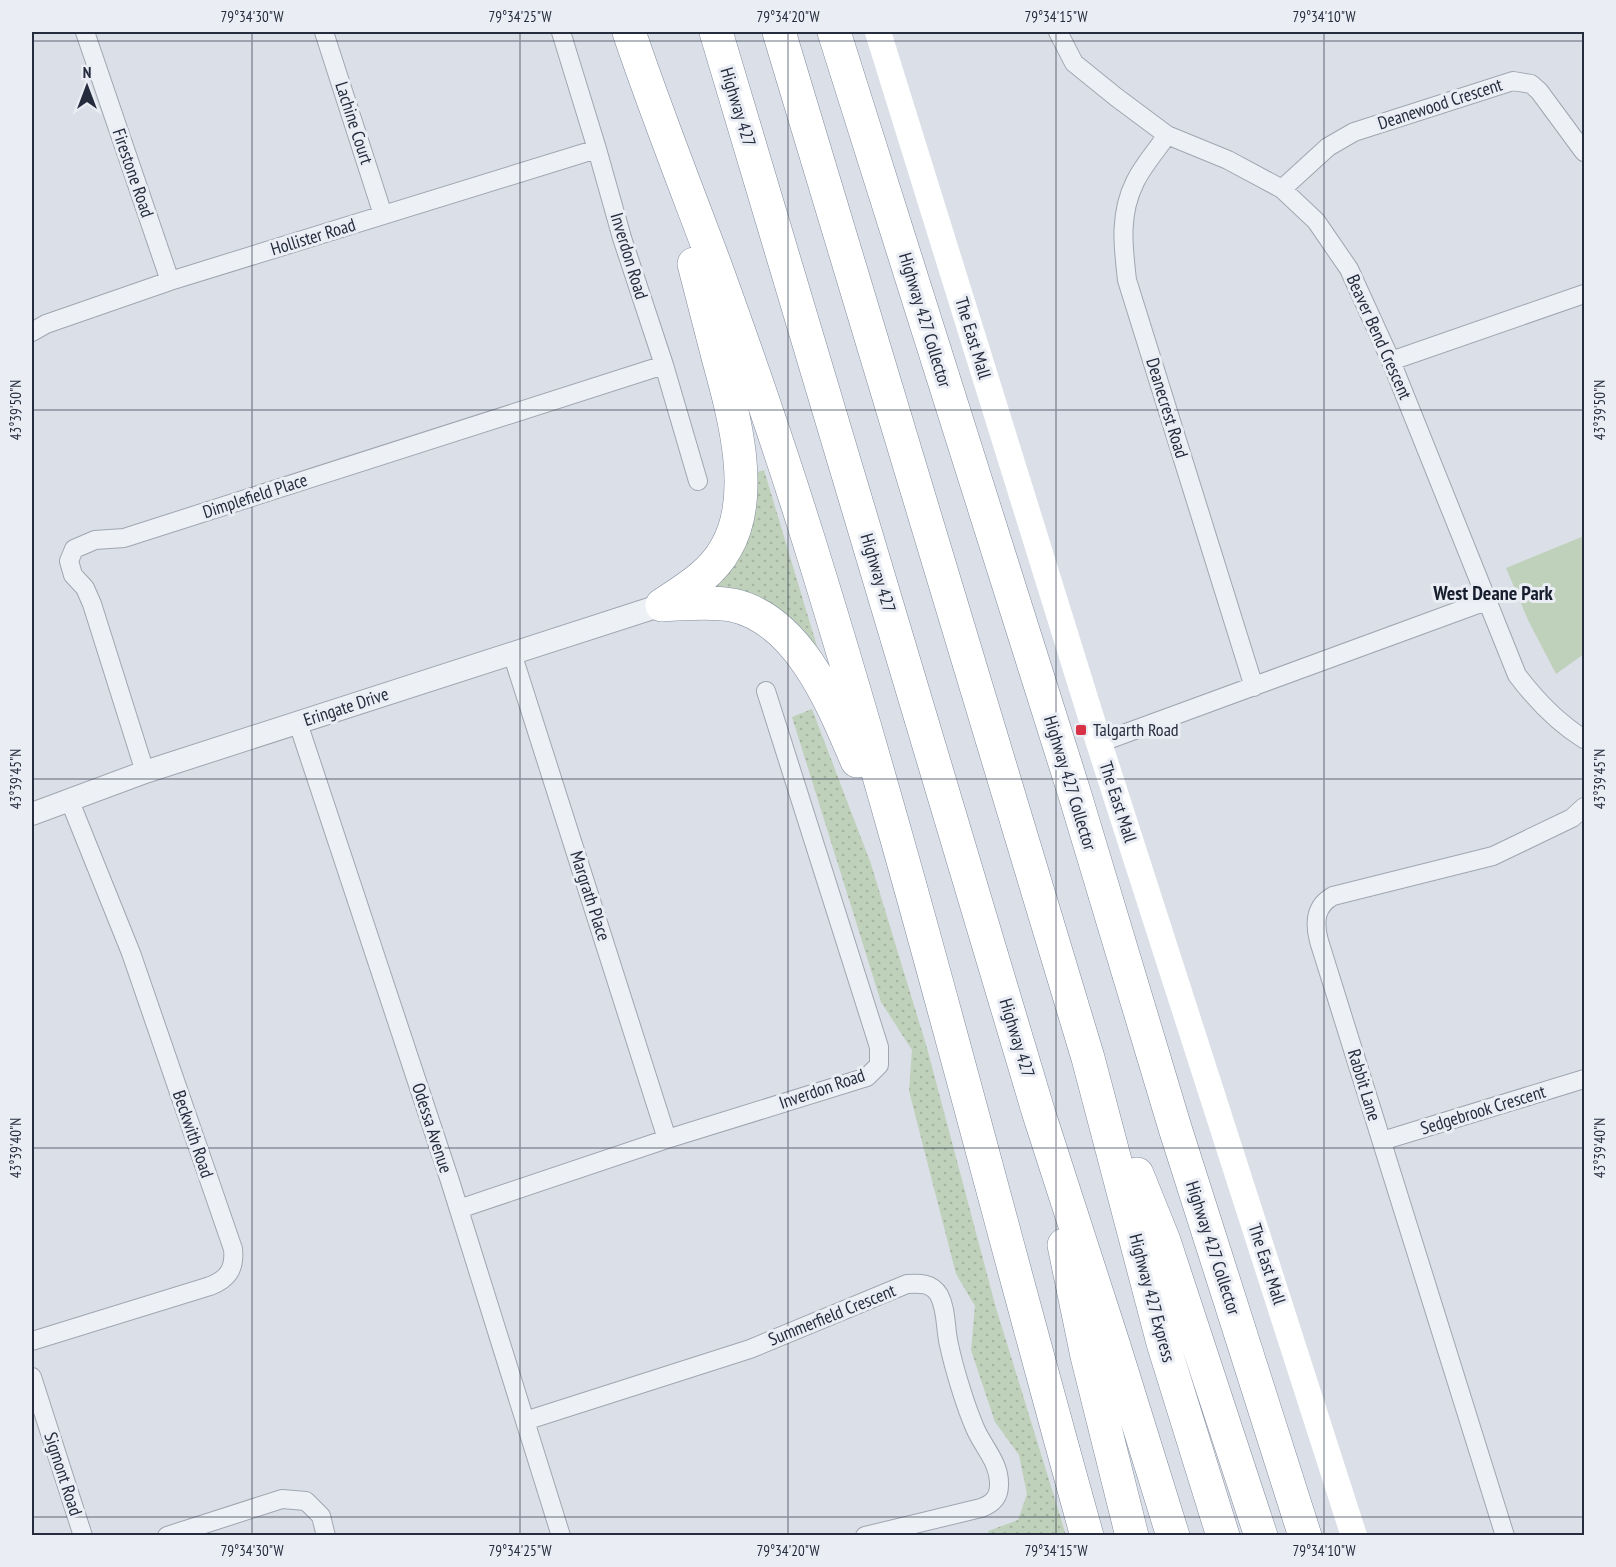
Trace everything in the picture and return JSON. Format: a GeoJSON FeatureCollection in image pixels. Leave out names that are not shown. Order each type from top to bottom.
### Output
{"type":"FeatureCollection","features":[{"type":"Feature","properties":{"kind":"highway"},"geometry":{"type":"LineString","coordinates":[[630,32],[651,97],[714,262],[765,407],[846,659],[1087,1536]]}},
{"type":"Feature","properties":{"kind":"highway","name":"Highway 427"},"geometry":{"type":"LineString","coordinates":[[716,32],[1039,1114]]}},
{"type":"Feature","properties":{"kind":"highway"},"geometry":{"type":"LineString","coordinates":[[779,32],[1088,1058],[1164,1241],[1261,1536]]}},
{"type":"Feature","properties":{"kind":"highway","name":"Highway 427 Collector"},"geometry":{"type":"LineString","coordinates":[[834,32],[1071,784],[1175,1128],[1305,1536]]}},
{"type":"Feature","properties":{"kind":"highway"},"geometry":{"type":"LineString","coordinates":[[651,97],[735,423],[740,504],[730,540],[718,559],[704,576],[662,604]]}},
{"type":"Feature","properties":{"kind":"highway"},"geometry":{"type":"LineString","coordinates":[[662,604],[732,605],[752,612],[792,641],[821,685],[843,728],[867,784],[925,941]]}},
{"type":"Feature","properties":{"kind":"highway","name":"Highway 427 Express"},"geometry":{"type":"LineString","coordinates":[[1088,1058],[1163,1343],[1223,1536]]}},
{"type":"Feature","properties":{"kind":"highway"},"geometry":{"type":"LineString","coordinates":[[1039,1114],[1071,1287],[1132,1536]]}},
{"type":"Feature","properties":{"kind":"highway"},"geometry":{"type":"LineString","coordinates":[[1039,1114],[1173,1536]]}},
{"type":"Feature","properties":{"kind":"main road","name":"The East Mall"},"geometry":{"type":"LineString","coordinates":[[878,32],[1099,743],[1354,1536]]}},
{"type":"Feature","properties":{"kind":"street","name":"Firestone Road"},"geometry":{"type":"LineString","coordinates":[[85,32],[170,281]]}},
{"type":"Feature","properties":{"kind":"street","name":"Lachine Court"},"geometry":{"type":"LineString","coordinates":[[324,32],[383,215]]}},
{"type":"Feature","properties":{"kind":"street","name":"Inverdon Road"},"geometry":{"type":"LineString","coordinates":[[561,32],[698,481]]}},
{"type":"Feature","properties":{"kind":"street","name":"Beaver Bend Crescent"},"geometry":{"type":"LineString","coordinates":[[1058,32],[1074,63],[1167,135],[1228,160],[1282,189],[1316,221],[1349,269],[1391,361],[1517,675],[1533,696],[1570,730],[1584,739]]}},
{"type":"Feature","properties":{"kind":"street","name":"Deanewood Crescent"},"geometry":{"type":"LineString","coordinates":[[1282,189],[1328,147],[1354,132],[1514,81],[1531,84],[1539,91],[1584,152]]}},
{"type":"Feature","properties":{"kind":"street","name":"Deanecrest Road"},"geometry":{"type":"LineString","coordinates":[[1167,135],[1135,181],[1126,206],[1122,239],[1127,280],[1254,687]]}},
{"type":"Feature","properties":{"kind":"street","name":"Hollister Road"},"geometry":{"type":"LineString","coordinates":[[32,332],[46,324],[170,281],[597,149]]}},
{"type":"Feature","properties":{"kind":"street"},"geometry":{"type":"LineString","coordinates":[[1391,361],[1584,294]]}},
{"type":"Feature","properties":{"kind":"street","name":"Dimplefield Place"},"geometry":{"type":"LineString","coordinates":[[145,772],[92,604],[85,588],[73,575],[69,561],[74,549],[95,540],[124,538],[664,365]]}},
{"type":"Feature","properties":{"kind":"street"},"geometry":{"type":"LineString","coordinates":[[1099,743],[1486,601]]}},
{"type":"Feature","properties":{"kind":"street","name":"Eringate Drive"},"geometry":{"type":"LineString","coordinates":[[32,814],[145,772],[662,604]]}},
{"type":"Feature","properties":{"kind":"street","name":"Margrath Place"},"geometry":{"type":"LineString","coordinates":[[512,653],[668,1139]]}},
{"type":"Feature","properties":{"kind":"street","name":"Inverdon Road"},"geometry":{"type":"LineString","coordinates":[[459,1209],[668,1139],[867,1077],[879,1065],[879,1047],[766,691]]}},
{"type":"Feature","properties":{"kind":"street","name":"Odessa Avenue"},"geometry":{"type":"LineString","coordinates":[[298,723],[459,1209],[561,1536]]}},
{"type":"Feature","properties":{"kind":"street","name":"Beckwith Road"},"geometry":{"type":"LineString","coordinates":[[32,1341],[210,1286],[222,1281],[229,1274],[234,1258],[233,1249],[130,953],[69,799]]}},
{"type":"Feature","properties":{"kind":"street","name":"Rabbit Lane"},"geometry":{"type":"LineString","coordinates":[[1505,1536],[1315,923],[1320,907],[1328,899],[1339,894],[1493,856],[1572,818],[1584,807]]}},
{"type":"Feature","properties":{"kind":"street","name":"Sedgebrook Crescent"},"geometry":{"type":"LineString","coordinates":[[1382,1142],[1584,1079]]}},
{"type":"Feature","properties":{"kind":"street","name":"Summerfield Crescent"},"geometry":{"type":"LineString","coordinates":[[525,1421],[750,1349],[907,1284],[920,1283],[931,1287],[939,1294],[948,1344],[974,1426],[982,1444],[993,1459],[998,1473],[997,1497],[991,1504],[981,1508],[865,1536]]}},
{"type":"Feature","properties":{"kind":"street","name":"Sigmont Road"},"geometry":{"type":"LineString","coordinates":[[32,1377],[83,1536]]}},
{"type":"Feature","properties":{"kind":"street"},"geometry":{"type":"LineString","coordinates":[[167,1536],[282,1499],[306,1501],[321,1516],[326,1536]]}},
{"type":"Feature","properties":{"kind":"green space"},"geometry":{"type":"Polygon","coordinates":[[[764,470],[825,673],[713,595],[708,582],[753,474],[764,470]]]}},
{"type":"Feature","properties":{"kind":"green space","name":"West Deane Park"},"geometry":{"type":"Polygon","coordinates":[[[1584,536],[1584,654],[1556,674],[1528,620],[1506,568],[1584,536]]]}},
{"type":"Feature","properties":{"kind":"green space"},"geometry":{"type":"Polygon","coordinates":[[[812,709],[871,864],[927,1048],[996,1308],[1066,1535],[989,1535],[988,1531],[1018,1520],[1027,1494],[1019,1455],[995,1422],[971,1350],[975,1306],[956,1274],[909,1091],[912,1050],[881,1002],[792,717],[812,709]]]}},
{"type":"Feature","properties":{"kind":"place","name":"Talgarth Road"},"geometry":{"type":"Point","coordinates":[1081,730]}},
{"type":"Feature","properties":{"kind":"district","name":"West Deane Park"},"geometry":{"type":"Point","coordinates":[1493,593]}}]}
